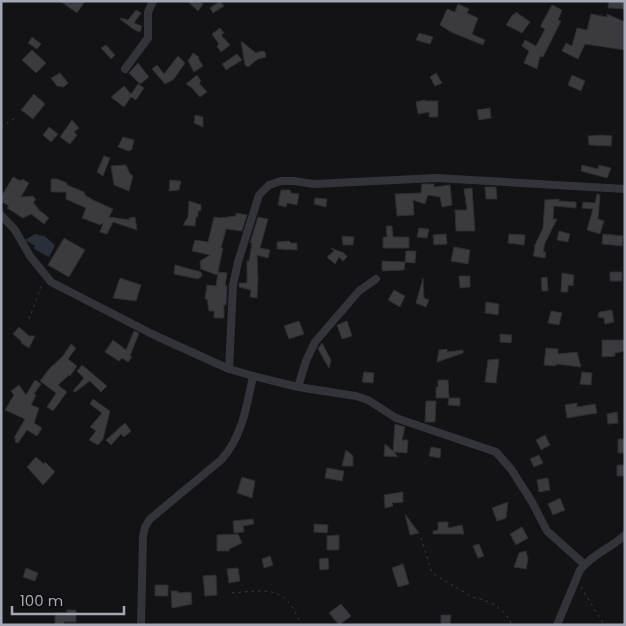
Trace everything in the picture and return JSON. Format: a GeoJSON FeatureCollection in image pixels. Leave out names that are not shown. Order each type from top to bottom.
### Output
{"type":"FeatureCollection","features":[{"type":"Feature","properties":{"kind":"street"},"geometry":{"type":"LineString","coordinates":[[125,69],[148,38],[148,12],[152,1]]}},
{"type":"Feature","properties":{"kind":"street"},"geometry":{"type":"LineString","coordinates":[[229,368],[233,285],[238,262],[259,195],[274,183],[294,181],[314,184],[436,178],[625,189]]}},
{"type":"Feature","properties":{"kind":"street"},"geometry":{"type":"LineString","coordinates":[[1,215],[15,230],[30,256],[45,276],[58,286],[132,325],[229,368],[298,387],[356,396],[368,400],[396,418],[496,452],[511,469],[547,531],[584,564]]}},
{"type":"Feature","properties":{"kind":"street"},"geometry":{"type":"LineString","coordinates":[[298,387],[306,361],[315,342],[358,291],[376,279]]}},
{"type":"Feature","properties":{"kind":"street"},"geometry":{"type":"LineString","coordinates":[[141,625],[142,536],[145,527],[150,520],[222,460],[231,450],[246,409],[253,376]]}},
{"type":"Feature","properties":{"kind":"street"},"geometry":{"type":"LineString","coordinates":[[557,625],[584,564],[609,549],[625,535]]}},
{"type":"Feature","properties":{"kind":"path"},"geometry":{"type":"LineString","coordinates":[[1,127],[15,118]]}},
{"type":"Feature","properties":{"kind":"path"},"geometry":{"type":"LineString","coordinates":[[29,319],[45,276]]}},
{"type":"Feature","properties":{"kind":"path"},"geometry":{"type":"LineString","coordinates":[[421,538],[432,573],[472,596],[495,605],[505,613],[512,625]]}},
{"type":"Feature","properties":{"kind":"path"},"geometry":{"type":"LineString","coordinates":[[576,580],[604,625]]}},
{"type":"Feature","properties":{"kind":"path"},"geometry":{"type":"LineString","coordinates":[[232,593],[267,591],[278,593],[291,606],[301,625]]}},
{"type":"Feature","properties":{"kind":"shaded area"},"geometry":{"type":"Polygon","coordinates":[[[35,234],[44,235],[55,246],[49,257],[34,249],[35,246],[25,240],[35,234]]]}},
{"type":"Feature","properties":{"kind":"building"},"geometry":{"type":"Polygon","coordinates":[[[60,1],[85,1],[77,13],[60,1]]]}},
{"type":"Feature","properties":{"kind":"building"},"geometry":{"type":"Polygon","coordinates":[[[187,1],[199,1],[203,4],[198,11],[187,1]]]}},
{"type":"Feature","properties":{"kind":"building"},"geometry":{"type":"Polygon","coordinates":[[[220,1],[224,6],[213,13],[210,8],[220,1]]]}},
{"type":"Feature","properties":{"kind":"building"},"geometry":{"type":"Polygon","coordinates":[[[609,1],[625,1],[625,9],[608,8],[609,1]]]}},
{"type":"Feature","properties":{"kind":"building"},"geometry":{"type":"Polygon","coordinates":[[[458,4],[469,9],[467,13],[478,18],[472,34],[485,40],[483,45],[451,32],[440,25],[447,9],[455,12],[458,4]]]}},
{"type":"Feature","properties":{"kind":"building"},"geometry":{"type":"Polygon","coordinates":[[[552,5],[562,10],[558,20],[561,21],[543,57],[540,56],[537,69],[524,63],[529,51],[522,46],[525,40],[536,46],[545,29],[541,25],[552,5]]]}},
{"type":"Feature","properties":{"kind":"building"},"geometry":{"type":"Polygon","coordinates":[[[136,10],[141,13],[134,23],[142,26],[140,32],[120,19],[128,20],[136,10]]]}},
{"type":"Feature","properties":{"kind":"building"},"geometry":{"type":"Polygon","coordinates":[[[516,12],[530,22],[522,33],[506,25],[516,12]]]}},
{"type":"Feature","properties":{"kind":"building"},"geometry":{"type":"Polygon","coordinates":[[[591,14],[607,17],[607,14],[625,22],[625,50],[585,44],[578,59],[562,51],[566,43],[572,46],[577,28],[587,30],[591,14]]]}},
{"type":"Feature","properties":{"kind":"building"},"geometry":{"type":"Polygon","coordinates":[[[220,28],[224,33],[221,35],[230,45],[221,52],[217,46],[219,44],[212,34],[220,28]]]}},
{"type":"Feature","properties":{"kind":"building"},"geometry":{"type":"Polygon","coordinates":[[[419,33],[433,37],[430,44],[416,40],[419,33]]]}},
{"type":"Feature","properties":{"kind":"building"},"geometry":{"type":"Polygon","coordinates":[[[32,37],[41,44],[37,49],[28,43],[32,37]]]}},
{"type":"Feature","properties":{"kind":"building"},"geometry":{"type":"Polygon","coordinates":[[[241,41],[256,53],[265,52],[266,57],[258,59],[248,67],[245,65],[241,41]]]}},
{"type":"Feature","properties":{"kind":"building"},"geometry":{"type":"Polygon","coordinates":[[[106,45],[115,55],[111,59],[101,48],[106,45]]]}},
{"type":"Feature","properties":{"kind":"building"},"geometry":{"type":"Polygon","coordinates":[[[32,50],[46,63],[36,73],[22,60],[32,50]]]}},
{"type":"Feature","properties":{"kind":"building"},"geometry":{"type":"Polygon","coordinates":[[[193,53],[199,57],[203,66],[194,72],[188,61],[193,53]]]}},
{"type":"Feature","properties":{"kind":"building"},"geometry":{"type":"Polygon","coordinates":[[[237,54],[242,60],[226,70],[222,64],[237,54]]]}},
{"type":"Feature","properties":{"kind":"building"},"geometry":{"type":"Polygon","coordinates":[[[178,56],[185,63],[174,79],[165,84],[152,69],[157,65],[164,74],[178,56]]]}},
{"type":"Feature","properties":{"kind":"building"},"geometry":{"type":"Polygon","coordinates":[[[138,63],[149,77],[140,84],[129,73],[138,63]]]}},
{"type":"Feature","properties":{"kind":"building"},"geometry":{"type":"Polygon","coordinates":[[[60,73],[68,83],[64,87],[57,86],[51,78],[60,73]]]}},
{"type":"Feature","properties":{"kind":"building"},"geometry":{"type":"Polygon","coordinates":[[[436,73],[442,83],[435,86],[430,77],[436,73]]]}},
{"type":"Feature","properties":{"kind":"building"},"geometry":{"type":"Polygon","coordinates":[[[197,75],[201,81],[199,83],[207,92],[200,97],[186,84],[197,75]]]}},
{"type":"Feature","properties":{"kind":"building"},"geometry":{"type":"Polygon","coordinates":[[[572,75],[585,81],[581,91],[568,85],[572,75]]]}},
{"type":"Feature","properties":{"kind":"building"},"geometry":{"type":"Polygon","coordinates":[[[138,84],[144,88],[136,100],[131,97],[124,107],[111,97],[124,86],[131,94],[138,84]]]}},
{"type":"Feature","properties":{"kind":"building"},"geometry":{"type":"Polygon","coordinates":[[[34,94],[45,104],[33,119],[21,110],[34,94]]]}},
{"type":"Feature","properties":{"kind":"building"},"geometry":{"type":"Polygon","coordinates":[[[425,100],[438,101],[438,117],[429,117],[429,112],[418,114],[416,102],[425,100]]]}},
{"type":"Feature","properties":{"kind":"building"},"geometry":{"type":"Polygon","coordinates":[[[490,108],[491,118],[479,120],[477,110],[490,108]]]}},
{"type":"Feature","properties":{"kind":"building"},"geometry":{"type":"Polygon","coordinates":[[[195,115],[203,117],[203,127],[194,123],[195,115]]]}},
{"type":"Feature","properties":{"kind":"building"},"geometry":{"type":"Polygon","coordinates":[[[72,120],[79,128],[74,132],[77,135],[70,144],[60,137],[72,120]]]}},
{"type":"Feature","properties":{"kind":"building"},"geometry":{"type":"Polygon","coordinates":[[[49,127],[58,134],[51,142],[43,135],[49,127]]]}},
{"type":"Feature","properties":{"kind":"building"},"geometry":{"type":"Polygon","coordinates":[[[588,136],[612,136],[611,146],[589,145],[588,136]]]}},
{"type":"Feature","properties":{"kind":"building"},"geometry":{"type":"Polygon","coordinates":[[[123,137],[134,140],[132,149],[129,151],[118,147],[123,137]]]}},
{"type":"Feature","properties":{"kind":"building"},"geometry":{"type":"Polygon","coordinates":[[[104,156],[110,158],[103,176],[97,172],[104,156]]]}},
{"type":"Feature","properties":{"kind":"building"},"geometry":{"type":"Polygon","coordinates":[[[126,165],[133,176],[129,191],[114,185],[111,166],[126,165]]]}},
{"type":"Feature","properties":{"kind":"building"},"geometry":{"type":"Polygon","coordinates":[[[582,165],[598,169],[599,165],[611,168],[607,178],[581,171],[582,165]]]}},
{"type":"Feature","properties":{"kind":"building"},"geometry":{"type":"Polygon","coordinates":[[[13,177],[29,183],[21,197],[33,196],[36,200],[33,202],[49,218],[44,224],[31,214],[23,218],[7,208],[9,206],[1,201],[1,197],[13,177]]]}},
{"type":"Feature","properties":{"kind":"building"},"geometry":{"type":"Polygon","coordinates":[[[51,179],[67,183],[67,185],[84,192],[85,195],[93,200],[113,209],[109,217],[130,220],[129,218],[135,217],[137,230],[113,222],[107,234],[100,232],[103,223],[100,225],[82,218],[86,208],[66,199],[66,192],[51,192],[51,179]]]}},
{"type":"Feature","properties":{"kind":"building"},"geometry":{"type":"Polygon","coordinates":[[[170,180],[181,181],[179,190],[169,191],[170,180]]]}},
{"type":"Feature","properties":{"kind":"building"},"geometry":{"type":"Polygon","coordinates":[[[422,184],[434,184],[434,187],[450,185],[452,205],[442,207],[440,197],[428,195],[425,204],[413,200],[414,215],[397,216],[395,194],[421,193],[422,184]]]}},
{"type":"Feature","properties":{"kind":"building"},"geometry":{"type":"Polygon","coordinates":[[[485,187],[496,187],[497,199],[486,199],[485,187]]]}},
{"type":"Feature","properties":{"kind":"building"},"geometry":{"type":"Polygon","coordinates":[[[472,188],[475,231],[456,231],[455,210],[467,210],[464,189],[472,188]]]}},
{"type":"Feature","properties":{"kind":"building"},"geometry":{"type":"Polygon","coordinates":[[[281,190],[290,190],[291,193],[299,194],[297,205],[287,203],[286,207],[278,205],[281,190]]]}},
{"type":"Feature","properties":{"kind":"building"},"geometry":{"type":"Polygon","coordinates":[[[597,194],[600,195],[598,219],[604,221],[600,234],[587,230],[593,209],[582,208],[583,202],[595,203],[597,194]]]}},
{"type":"Feature","properties":{"kind":"building"},"geometry":{"type":"Polygon","coordinates":[[[315,198],[327,199],[326,207],[314,204],[315,198]]]}},
{"type":"Feature","properties":{"kind":"building"},"geometry":{"type":"Polygon","coordinates":[[[559,199],[559,201],[576,202],[576,208],[554,206],[553,219],[557,219],[545,243],[543,252],[546,252],[545,258],[533,256],[534,247],[543,228],[545,200],[559,199]]]}},
{"type":"Feature","properties":{"kind":"building"},"geometry":{"type":"Polygon","coordinates":[[[189,201],[201,205],[201,211],[198,211],[195,226],[183,225],[188,217],[189,201]]]}},
{"type":"Feature","properties":{"kind":"building"},"geometry":{"type":"Polygon","coordinates":[[[236,213],[247,215],[242,231],[226,229],[218,272],[227,273],[225,285],[227,286],[226,305],[224,305],[224,318],[214,318],[214,311],[209,311],[207,299],[205,299],[207,285],[216,286],[218,273],[217,275],[201,269],[200,261],[210,255],[192,251],[195,240],[208,242],[214,217],[236,216],[236,213]]]}},
{"type":"Feature","properties":{"kind":"building"},"geometry":{"type":"Polygon","coordinates":[[[258,217],[268,219],[260,248],[270,250],[268,258],[257,255],[257,298],[250,297],[251,290],[239,287],[239,283],[247,283],[247,261],[249,261],[252,243],[250,243],[258,217]]]}},
{"type":"Feature","properties":{"kind":"building"},"geometry":{"type":"Polygon","coordinates":[[[386,226],[392,226],[393,237],[409,237],[409,248],[383,248],[383,237],[387,237],[386,226]]]}},
{"type":"Feature","properties":{"kind":"building"},"geometry":{"type":"Polygon","coordinates":[[[419,228],[429,229],[427,238],[417,237],[419,228]]]}},
{"type":"Feature","properties":{"kind":"building"},"geometry":{"type":"Polygon","coordinates":[[[559,231],[570,234],[568,242],[557,240],[559,231]]]}},
{"type":"Feature","properties":{"kind":"building"},"geometry":{"type":"Polygon","coordinates":[[[446,234],[447,244],[434,245],[433,235],[446,234]]]}},
{"type":"Feature","properties":{"kind":"building"},"geometry":{"type":"Polygon","coordinates":[[[509,234],[525,235],[524,245],[508,243],[509,234]]]}},
{"type":"Feature","properties":{"kind":"building"},"geometry":{"type":"Polygon","coordinates":[[[603,234],[623,236],[622,246],[602,244],[603,234]]]}},
{"type":"Feature","properties":{"kind":"building"},"geometry":{"type":"Polygon","coordinates":[[[342,236],[354,237],[353,245],[343,245],[342,236]]]}},
{"type":"Feature","properties":{"kind":"building"},"geometry":{"type":"Polygon","coordinates":[[[64,238],[85,250],[69,277],[48,265],[64,238]]]}},
{"type":"Feature","properties":{"kind":"building"},"geometry":{"type":"Polygon","coordinates":[[[289,241],[297,243],[297,250],[277,249],[277,242],[289,241]]]}},
{"type":"Feature","properties":{"kind":"building"},"geometry":{"type":"Polygon","coordinates":[[[454,247],[470,250],[468,264],[451,261],[454,247]]]}},
{"type":"Feature","properties":{"kind":"building"},"geometry":{"type":"Polygon","coordinates":[[[331,248],[344,253],[347,257],[343,261],[339,257],[335,264],[327,257],[334,251],[331,248]]]}},
{"type":"Feature","properties":{"kind":"building"},"geometry":{"type":"Polygon","coordinates":[[[406,251],[416,251],[415,263],[405,262],[406,251]]]}},
{"type":"Feature","properties":{"kind":"building"},"geometry":{"type":"Polygon","coordinates":[[[382,261],[405,262],[404,270],[382,271],[382,261]]]}},
{"type":"Feature","properties":{"kind":"building"},"geometry":{"type":"Polygon","coordinates":[[[175,265],[201,272],[202,276],[198,279],[174,274],[175,265]]]}},
{"type":"Feature","properties":{"kind":"building"},"geometry":{"type":"Polygon","coordinates":[[[610,272],[622,272],[622,281],[610,281],[610,272]]]}},
{"type":"Feature","properties":{"kind":"building"},"geometry":{"type":"Polygon","coordinates":[[[562,273],[574,275],[573,286],[568,285],[568,292],[561,292],[562,273]]]}},
{"type":"Feature","properties":{"kind":"building"},"geometry":{"type":"Polygon","coordinates":[[[459,276],[470,276],[470,287],[460,288],[459,276]]]}},
{"type":"Feature","properties":{"kind":"building"},"geometry":{"type":"Polygon","coordinates":[[[547,277],[548,291],[542,291],[541,278],[547,277]]]}},
{"type":"Feature","properties":{"kind":"building"},"geometry":{"type":"Polygon","coordinates":[[[120,278],[141,285],[136,301],[113,298],[120,278]]]}},
{"type":"Feature","properties":{"kind":"building"},"geometry":{"type":"Polygon","coordinates":[[[423,278],[424,298],[429,300],[426,307],[416,303],[423,278]]]}},
{"type":"Feature","properties":{"kind":"building"},"geometry":{"type":"Polygon","coordinates":[[[394,290],[405,296],[400,307],[388,300],[394,290]]]}},
{"type":"Feature","properties":{"kind":"building"},"geometry":{"type":"Polygon","coordinates":[[[486,302],[499,304],[498,315],[485,313],[486,302]]]}},
{"type":"Feature","properties":{"kind":"building"},"geometry":{"type":"Polygon","coordinates":[[[612,310],[614,322],[605,324],[604,318],[598,317],[599,312],[612,310]]]}},
{"type":"Feature","properties":{"kind":"building"},"geometry":{"type":"Polygon","coordinates":[[[551,311],[562,313],[559,325],[548,323],[551,311]]]}},
{"type":"Feature","properties":{"kind":"building"},"geometry":{"type":"Polygon","coordinates":[[[299,321],[304,334],[289,339],[284,326],[299,321]]]}},
{"type":"Feature","properties":{"kind":"building"},"geometry":{"type":"Polygon","coordinates":[[[347,321],[352,336],[342,339],[337,325],[347,321]]]}},
{"type":"Feature","properties":{"kind":"building"},"geometry":{"type":"Polygon","coordinates":[[[19,327],[29,336],[35,336],[29,348],[21,343],[13,334],[19,327]]]}},
{"type":"Feature","properties":{"kind":"building"},"geometry":{"type":"Polygon","coordinates":[[[134,331],[139,333],[130,356],[132,357],[128,362],[122,358],[119,361],[105,352],[113,340],[126,350],[134,331]]]}},
{"type":"Feature","properties":{"kind":"building"},"geometry":{"type":"Polygon","coordinates":[[[500,334],[512,335],[511,343],[500,342],[500,334]]]}},
{"type":"Feature","properties":{"kind":"building"},"geometry":{"type":"Polygon","coordinates":[[[602,340],[625,340],[625,351],[615,353],[615,356],[602,357],[602,340]]]}},
{"type":"Feature","properties":{"kind":"building"},"geometry":{"type":"Polygon","coordinates":[[[322,343],[331,360],[329,368],[318,349],[322,343]]]}},
{"type":"Feature","properties":{"kind":"building"},"geometry":{"type":"Polygon","coordinates":[[[71,344],[76,348],[68,359],[77,366],[70,376],[58,385],[67,392],[53,411],[47,407],[56,393],[40,381],[63,356],[71,344]]]}},
{"type":"Feature","properties":{"kind":"building"},"geometry":{"type":"Polygon","coordinates":[[[546,348],[558,349],[558,354],[577,352],[581,367],[556,364],[556,366],[544,365],[546,348]]]}},
{"type":"Feature","properties":{"kind":"building"},"geometry":{"type":"Polygon","coordinates":[[[447,349],[447,352],[463,350],[463,353],[437,362],[439,350],[447,349]]]}},
{"type":"Feature","properties":{"kind":"building"},"geometry":{"type":"Polygon","coordinates":[[[499,359],[496,383],[485,382],[488,360],[499,359]]]}},
{"type":"Feature","properties":{"kind":"building"},"geometry":{"type":"Polygon","coordinates":[[[82,365],[107,386],[101,392],[90,381],[75,392],[73,391],[84,378],[77,371],[82,365]]]}},
{"type":"Feature","properties":{"kind":"building"},"geometry":{"type":"Polygon","coordinates":[[[364,372],[374,373],[373,383],[362,382],[364,372]]]}},
{"type":"Feature","properties":{"kind":"building"},"geometry":{"type":"Polygon","coordinates":[[[582,372],[592,373],[591,385],[580,384],[582,372]]]}},
{"type":"Feature","properties":{"kind":"building"},"geometry":{"type":"Polygon","coordinates":[[[35,380],[41,384],[34,394],[36,395],[31,405],[39,408],[34,423],[42,428],[37,436],[27,430],[18,443],[15,442],[16,439],[14,438],[25,419],[5,410],[14,395],[11,391],[19,385],[26,395],[35,380]]]}},
{"type":"Feature","properties":{"kind":"building"},"geometry":{"type":"Polygon","coordinates":[[[438,380],[448,380],[449,398],[436,398],[438,380]]]}},
{"type":"Feature","properties":{"kind":"building"},"geometry":{"type":"Polygon","coordinates":[[[449,398],[460,398],[460,406],[448,405],[449,398]]]}},
{"type":"Feature","properties":{"kind":"building"},"geometry":{"type":"Polygon","coordinates":[[[93,399],[110,411],[103,439],[98,445],[89,440],[96,431],[90,427],[102,413],[90,404],[93,399]]]}},
{"type":"Feature","properties":{"kind":"building"},"geometry":{"type":"Polygon","coordinates":[[[426,401],[436,401],[435,422],[425,422],[426,401]]]}},
{"type":"Feature","properties":{"kind":"building"},"geometry":{"type":"Polygon","coordinates":[[[577,403],[577,407],[595,404],[597,413],[567,418],[565,405],[577,403]]]}},
{"type":"Feature","properties":{"kind":"building"},"geometry":{"type":"Polygon","coordinates":[[[617,412],[618,423],[608,424],[607,414],[617,412]]]}},
{"type":"Feature","properties":{"kind":"building"},"geometry":{"type":"Polygon","coordinates":[[[125,423],[131,431],[124,437],[121,434],[111,445],[106,440],[125,423]]]}},
{"type":"Feature","properties":{"kind":"building"},"geometry":{"type":"Polygon","coordinates":[[[395,424],[405,427],[402,440],[408,440],[407,453],[394,452],[398,457],[384,456],[385,444],[393,451],[395,424]]]}},
{"type":"Feature","properties":{"kind":"building"},"geometry":{"type":"Polygon","coordinates":[[[545,435],[550,445],[541,450],[536,440],[545,435]]]}},
{"type":"Feature","properties":{"kind":"building"},"geometry":{"type":"Polygon","coordinates":[[[618,439],[625,439],[625,453],[618,453],[618,439]]]}},
{"type":"Feature","properties":{"kind":"building"},"geometry":{"type":"Polygon","coordinates":[[[431,447],[441,449],[440,458],[429,456],[431,447]]]}},
{"type":"Feature","properties":{"kind":"building"},"geometry":{"type":"Polygon","coordinates":[[[346,450],[353,456],[353,466],[342,466],[346,450]]]}},
{"type":"Feature","properties":{"kind":"building"},"geometry":{"type":"Polygon","coordinates":[[[539,455],[543,463],[534,467],[530,459],[539,455]]]}},
{"type":"Feature","properties":{"kind":"building"},"geometry":{"type":"Polygon","coordinates":[[[36,457],[44,464],[45,462],[55,472],[43,485],[27,467],[36,457]]]}},
{"type":"Feature","properties":{"kind":"building"},"geometry":{"type":"Polygon","coordinates":[[[617,465],[625,465],[625,476],[617,476],[617,465]]]}},
{"type":"Feature","properties":{"kind":"building"},"geometry":{"type":"Polygon","coordinates":[[[327,468],[344,471],[342,481],[325,478],[327,468]]]}},
{"type":"Feature","properties":{"kind":"building"},"geometry":{"type":"Polygon","coordinates":[[[242,477],[255,481],[252,498],[237,493],[242,477]]]}},
{"type":"Feature","properties":{"kind":"building"},"geometry":{"type":"Polygon","coordinates":[[[548,478],[550,490],[539,492],[537,480],[548,478]]]}},
{"type":"Feature","properties":{"kind":"building"},"geometry":{"type":"Polygon","coordinates":[[[403,492],[403,502],[392,503],[393,506],[385,508],[384,495],[403,492]]]}},
{"type":"Feature","properties":{"kind":"building"},"geometry":{"type":"Polygon","coordinates":[[[560,498],[565,510],[553,515],[548,504],[560,498]]]}},
{"type":"Feature","properties":{"kind":"building"},"geometry":{"type":"Polygon","coordinates":[[[508,502],[506,518],[497,521],[492,508],[508,502]]]}},
{"type":"Feature","properties":{"kind":"building"},"geometry":{"type":"Polygon","coordinates":[[[405,514],[419,533],[410,535],[405,514]]]}},
{"type":"Feature","properties":{"kind":"building"},"geometry":{"type":"Polygon","coordinates":[[[253,519],[254,524],[243,526],[244,532],[234,533],[233,521],[253,519]]]}},
{"type":"Feature","properties":{"kind":"building"},"geometry":{"type":"Polygon","coordinates":[[[438,522],[448,522],[448,528],[462,525],[464,534],[433,534],[433,531],[438,530],[438,522]]]}},
{"type":"Feature","properties":{"kind":"building"},"geometry":{"type":"Polygon","coordinates":[[[314,524],[328,525],[327,533],[314,532],[314,524]]]}},
{"type":"Feature","properties":{"kind":"building"},"geometry":{"type":"Polygon","coordinates":[[[522,527],[528,538],[516,545],[510,534],[522,527]]]}},
{"type":"Feature","properties":{"kind":"building"},"geometry":{"type":"Polygon","coordinates":[[[238,534],[242,543],[229,549],[229,551],[217,551],[217,535],[238,534]]]}},
{"type":"Feature","properties":{"kind":"building"},"geometry":{"type":"Polygon","coordinates":[[[339,535],[339,550],[327,550],[327,536],[339,535]]]}},
{"type":"Feature","properties":{"kind":"building"},"geometry":{"type":"Polygon","coordinates":[[[479,544],[484,556],[478,558],[473,546],[479,544]]]}},
{"type":"Feature","properties":{"kind":"building"},"geometry":{"type":"Polygon","coordinates":[[[526,551],[528,559],[526,569],[514,567],[519,553],[526,551]]]}},
{"type":"Feature","properties":{"kind":"building"},"geometry":{"type":"Polygon","coordinates":[[[270,556],[273,565],[264,568],[262,559],[270,556]]]}},
{"type":"Feature","properties":{"kind":"building"},"geometry":{"type":"Polygon","coordinates":[[[328,558],[329,569],[320,570],[319,559],[328,558]]]}},
{"type":"Feature","properties":{"kind":"building"},"geometry":{"type":"Polygon","coordinates":[[[403,564],[409,584],[398,587],[392,568],[403,564]]]}},
{"type":"Feature","properties":{"kind":"building"},"geometry":{"type":"Polygon","coordinates":[[[26,568],[38,573],[35,581],[23,577],[26,568]]]}},
{"type":"Feature","properties":{"kind":"building"},"geometry":{"type":"Polygon","coordinates":[[[238,568],[240,581],[229,583],[227,569],[238,568]]]}},
{"type":"Feature","properties":{"kind":"building"},"geometry":{"type":"Polygon","coordinates":[[[216,575],[217,595],[205,596],[203,576],[216,575]]]}},
{"type":"Feature","properties":{"kind":"building"},"geometry":{"type":"Polygon","coordinates":[[[155,585],[168,585],[168,596],[155,596],[155,585]]]}},
{"type":"Feature","properties":{"kind":"building"},"geometry":{"type":"Polygon","coordinates":[[[171,591],[178,591],[178,593],[191,592],[192,604],[172,608],[171,591]]]}},
{"type":"Feature","properties":{"kind":"building"},"geometry":{"type":"Polygon","coordinates":[[[341,604],[351,616],[339,625],[329,613],[341,604]]]}},
{"type":"Feature","properties":{"kind":"building"},"geometry":{"type":"Polygon","coordinates":[[[67,610],[76,610],[76,622],[64,622],[64,625],[55,624],[55,613],[67,613],[67,610]]]}},
{"type":"Feature","properties":{"kind":"building"},"geometry":{"type":"Polygon","coordinates":[[[441,615],[451,615],[450,625],[441,625],[441,615]]]}}]}
